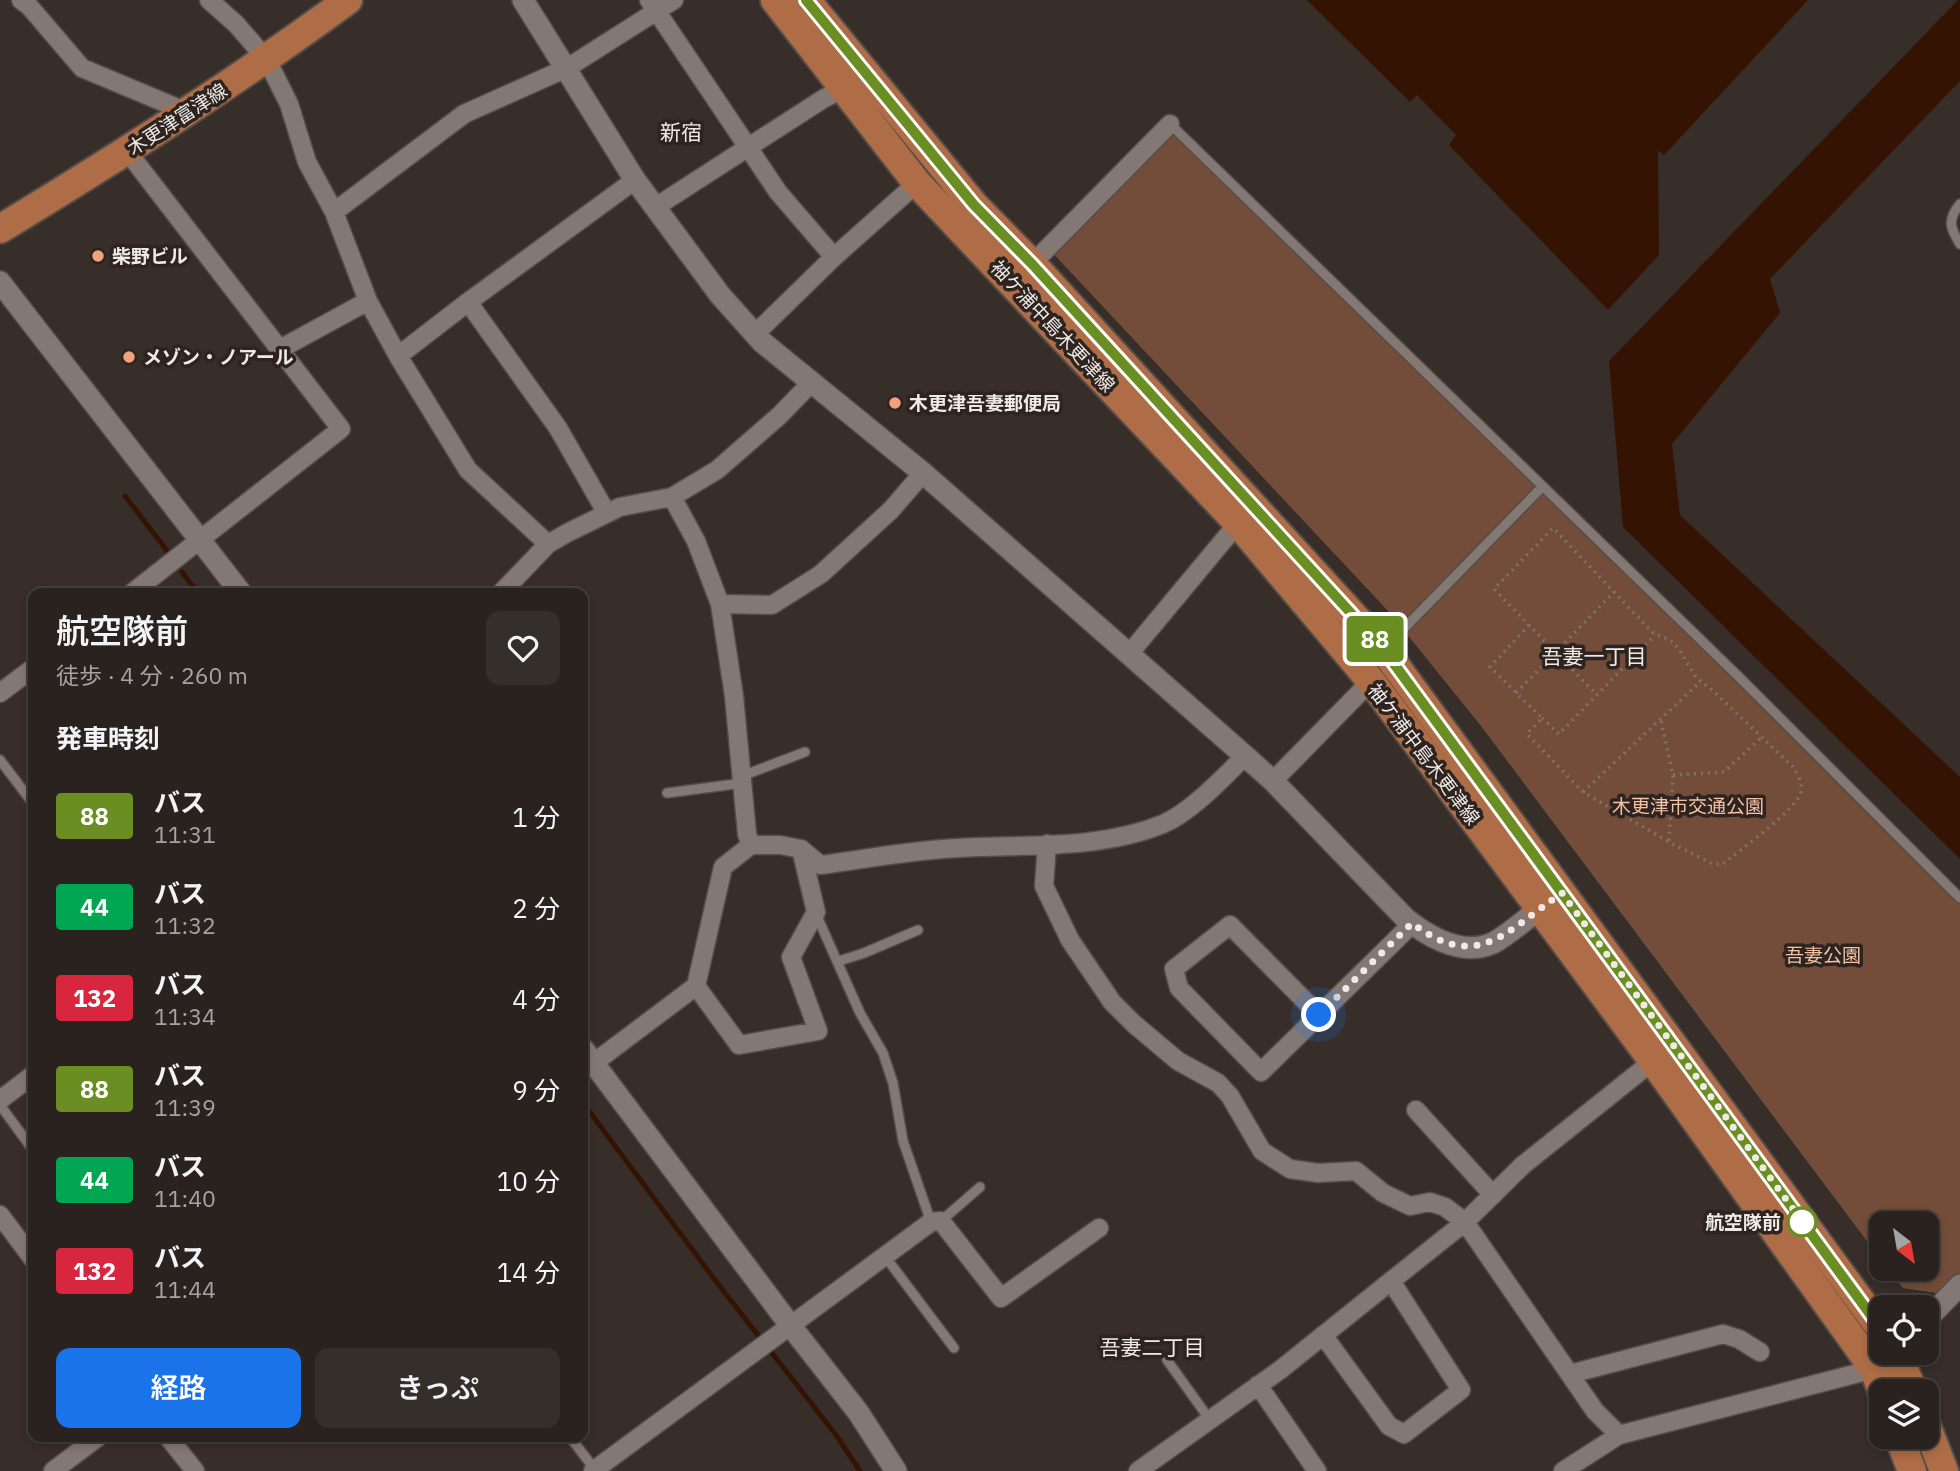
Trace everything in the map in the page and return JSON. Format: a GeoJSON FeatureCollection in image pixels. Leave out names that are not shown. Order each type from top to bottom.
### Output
{"type":"FeatureCollection","features":[{"type":"Feature","properties":{"kind":"main road","name":"木更津富津線"},"geometry":{"type":"LineString","coordinates":[[0,229],[267,60],[348,0]]}},
{"type":"Feature","properties":{"kind":"main road","name":"袖ケ浦中島木更津線"},"geometry":{"type":"LineString","coordinates":[[775,0],[917,183],[1238,523],[1371,681],[1550,901],[1869,1313]]}},
{"type":"Feature","properties":{"kind":"main road","name":"袖ケ浦中島木更津線"},"geometry":{"type":"LineString","coordinates":[[806,0],[974,205],[1032,264],[1383,649],[1653,1061],[1886,1366],[1900,1379]]}},
{"type":"Feature","properties":{"kind":"main road"},"geometry":{"type":"LineString","coordinates":[[1904,1449],[1912,1471]]}},
{"type":"Feature","properties":{"kind":"main road"},"geometry":{"type":"LineString","coordinates":[[1936,1449],[1944,1471]]}},
{"type":"Feature","properties":{"kind":"street"},"geometry":{"type":"LineString","coordinates":[[21,0],[82,68],[187,112]]}},
{"type":"Feature","properties":{"kind":"street"},"geometry":{"type":"LineString","coordinates":[[209,0],[236,24],[267,60],[289,104],[307,162],[334,212],[368,301],[398,356],[468,470],[548,544]]}},
{"type":"Feature","properties":{"kind":"street"},"geometry":{"type":"LineString","coordinates":[[523,0],[654,208],[720,295],[755,334],[923,473],[1273,781],[1412,923],[1429,937],[1449,944],[1472,947],[1492,943],[1550,901]]}},
{"type":"Feature","properties":{"kind":"street"},"geometry":{"type":"LineString","coordinates":[[334,212],[464,114],[567,68],[652,6],[674,0]]}},
{"type":"Feature","properties":{"kind":"street"},"geometry":{"type":"LineString","coordinates":[[652,6],[778,192],[834,257]]}},
{"type":"Feature","properties":{"kind":"street"},"geometry":{"type":"LineString","coordinates":[[654,208],[844,88]]}},
{"type":"Feature","properties":{"kind":"street"},"geometry":{"type":"LineString","coordinates":[[1012,284],[1170,124]]}},
{"type":"Feature","properties":{"kind":"street"},"geometry":{"type":"LineString","coordinates":[[127,151],[341,429],[139,588]]}},
{"type":"Feature","properties":{"kind":"street"},"geometry":{"type":"LineString","coordinates":[[398,356],[635,180]]}},
{"type":"Feature","properties":{"kind":"street"},"geometry":{"type":"LineString","coordinates":[[755,334],[834,257],[917,183]]}},
{"type":"Feature","properties":{"kind":"street"},"geometry":{"type":"LineString","coordinates":[[0,282],[237,588]]}},
{"type":"Feature","properties":{"kind":"street"},"geometry":{"type":"LineString","coordinates":[[279,349],[368,301]]}},
{"type":"Feature","properties":{"kind":"street"},"geometry":{"type":"LineString","coordinates":[[468,302],[558,428],[606,512]]}},
{"type":"Feature","properties":{"kind":"street"},"geometry":{"type":"LineString","coordinates":[[506,588],[548,544],[606,512],[672,497],[717,470],[780,415],[811,383]]}},
{"type":"Feature","properties":{"kind":"street"},"geometry":{"type":"LineString","coordinates":[[720,604],[772,606],[821,575],[891,510],[923,473]]}},
{"type":"Feature","properties":{"kind":"street"},"geometry":{"type":"LineString","coordinates":[[672,497],[696,541],[720,604],[734,696],[747,834],[751,845]]}},
{"type":"Feature","properties":{"kind":"street"},"geometry":{"type":"LineString","coordinates":[[1129,654],[1238,523]]}},
{"type":"Feature","properties":{"kind":"street"},"geometry":{"type":"LineString","coordinates":[[0,693],[28,671]]}},
{"type":"Feature","properties":{"kind":"street"},"geometry":{"type":"LineString","coordinates":[[1273,781],[1371,681]]}},
{"type":"Feature","properties":{"kind":"street"},"geometry":{"type":"LineString","coordinates":[[588,1060],[696,986],[723,867],[751,845],[780,845],[801,849],[820,865],[954,848],[1047,844],[1126,836],[1166,823],[1208,792],[1245,756]]}},
{"type":"Feature","properties":{"kind":"street"},"geometry":{"type":"LineString","coordinates":[[1047,844],[1044,886],[1070,940],[1112,1002],[1178,1060],[1218,1083],[1230,1096],[1262,1151],[1290,1169],[1318,1173],[1356,1171],[1383,1193],[1410,1206],[1430,1202],[1445,1206],[1465,1222],[1595,1411],[1619,1435]]}},
{"type":"Feature","properties":{"kind":"street"},"geometry":{"type":"LineString","coordinates":[[696,986],[739,1045],[818,1031],[791,957],[816,912],[801,849]]}},
{"type":"Feature","properties":{"kind":"street"},"geometry":{"type":"LineString","coordinates":[[1319,1015],[1230,925],[1174,969],[1179,988],[1261,1072],[1319,1015],[1412,923]]}},
{"type":"Feature","properties":{"kind":"street"},"geometry":{"type":"LineString","coordinates":[[1139,1471],[1258,1385],[1465,1222],[1533,1157],[1653,1061]]}},
{"type":"Feature","properties":{"kind":"street"},"geometry":{"type":"LineString","coordinates":[[588,1064],[858,1412],[896,1471]]}},
{"type":"Feature","properties":{"kind":"street"},"geometry":{"type":"LineString","coordinates":[[0,1102],[28,1079]]}},
{"type":"Feature","properties":{"kind":"street"},"geometry":{"type":"LineString","coordinates":[[1416,1110],[1493,1195]]}},
{"type":"Feature","properties":{"kind":"street"},"geometry":{"type":"LineString","coordinates":[[0,1215],[28,1252]]}},
{"type":"Feature","properties":{"kind":"street"},"geometry":{"type":"LineString","coordinates":[[595,1471],[884,1255],[936,1222],[1000,1298],[1099,1228]]}},
{"type":"Feature","properties":{"kind":"street"},"geometry":{"type":"LineString","coordinates":[[1323,1335],[1389,1426],[1404,1434],[1461,1390],[1391,1281]]}},
{"type":"Feature","properties":{"kind":"street"},"geometry":{"type":"LineString","coordinates":[[1939,1307],[1960,1285]]}},
{"type":"Feature","properties":{"kind":"street"},"geometry":{"type":"LineString","coordinates":[[1570,1374],[1723,1334],[1739,1339],[1760,1352]]}},
{"type":"Feature","properties":{"kind":"street"},"geometry":{"type":"LineString","coordinates":[[1563,1471],[1619,1435],[1886,1366]]}},
{"type":"Feature","properties":{"kind":"street"},"geometry":{"type":"LineString","coordinates":[[1258,1385],[1317,1471]]}},
{"type":"Feature","properties":{"kind":"street"},"geometry":{"type":"LineString","coordinates":[[54,1471],[92,1442]]}},
{"type":"Feature","properties":{"kind":"street"},"geometry":{"type":"LineString","coordinates":[[172,1442],[195,1471]]}},
{"type":"Feature","properties":{"kind":"lane"},"geometry":{"type":"LineString","coordinates":[[1170,124],[1730,669],[1960,898]]}},
{"type":"Feature","properties":{"kind":"lane"},"geometry":{"type":"LineString","coordinates":[[1960,204],[1952,214],[1951,230],[1960,244]]}},
{"type":"Feature","properties":{"kind":"lane"},"geometry":{"type":"LineString","coordinates":[[1383,649],[1542,487]]}},
{"type":"Feature","properties":{"kind":"lane"},"geometry":{"type":"LineString","coordinates":[[667,793],[742,780],[806,752]]}},
{"type":"Feature","properties":{"kind":"lane"},"geometry":{"type":"LineString","coordinates":[[0,760],[28,798]]}},
{"type":"Feature","properties":{"kind":"lane"},"geometry":{"type":"LineString","coordinates":[[816,912],[860,1013],[883,1053],[893,1083],[903,1141],[936,1222],[980,1187]]}},
{"type":"Feature","properties":{"kind":"lane"},"geometry":{"type":"LineString","coordinates":[[839,961],[918,930]]}},
{"type":"Feature","properties":{"kind":"lane"},"geometry":{"type":"LineString","coordinates":[[0,1102],[28,1143]]}},
{"type":"Feature","properties":{"kind":"lane"},"geometry":{"type":"LineString","coordinates":[[884,1255],[954,1348]]}},
{"type":"Feature","properties":{"kind":"lane"},"geometry":{"type":"LineString","coordinates":[[1167,1360],[1210,1420]]}},
{"type":"Feature","properties":{"kind":"lane"},"geometry":{"type":"LineString","coordinates":[[574,1442],[595,1471]]}},
{"type":"Feature","properties":{"kind":"path"},"geometry":{"type":"LineString","coordinates":[[1542,718],[1527,734],[1583,792],[1713,864],[1723,864],[1794,806],[1801,791],[1799,776],[1792,766],[1709,687],[1700,682],[1684,662],[1681,649],[1665,636],[1655,635],[1553,528],[1494,589],[1597,695]]}},
{"type":"Feature","properties":{"kind":"path"},"geometry":{"type":"LineString","coordinates":[[1517,693],[1614,592]]}},
{"type":"Feature","properties":{"kind":"path"},"geometry":{"type":"LineString","coordinates":[[1529,625],[1490,667],[1559,734],[1655,635]]}},
{"type":"Feature","properties":{"kind":"path"},"geometry":{"type":"LineString","coordinates":[[1583,792],[1700,682]]}},
{"type":"Feature","properties":{"kind":"path"},"geometry":{"type":"LineString","coordinates":[[1661,721],[1673,775],[1669,842]]}},
{"type":"Feature","properties":{"kind":"path"},"geometry":{"type":"LineString","coordinates":[[1673,775],[1724,772],[1762,737]]}},
{"type":"Feature","properties":{"kind":"green space","name":"吾妻公園"},"geometry":{"type":"Polygon","coordinates":[[[1170,124],[1960,898],[1960,1285],[1950,1295],[1903,1288],[1897,1281],[1939,1281],[1939,1211],[1869,1211],[1869,1244],[1481,726],[1389,612],[1048,248],[1170,124]]]}},
{"type":"Feature","properties":{"kind":"shaded area"},"geometry":{"type":"Polygon","coordinates":[[[1307,0],[1808,0],[1664,155],[1658,150],[1659,255],[1608,310],[1449,145],[1456,135],[1417,95],[1410,102],[1307,0]]]}},
{"type":"Feature","properties":{"kind":"shaded area"},"geometry":{"type":"Polygon","coordinates":[[[1958,0],[1960,81],[1770,279],[1780,313],[1672,444],[1680,515],[1960,777],[1960,859],[1623,527],[1609,361],[1958,0]]]}},
{"type":"Feature","properties":{"kind":"waterway"},"geometry":{"type":"LineString","coordinates":[[125,496],[168,552]]}},
{"type":"Feature","properties":{"kind":"waterway"},"geometry":{"type":"LineString","coordinates":[[182,572],[194,588]]}},
{"type":"Feature","properties":{"kind":"waterway"},"geometry":{"type":"LineString","coordinates":[[588,1110],[718,1284],[836,1435],[860,1471]]}},
{"type":"Feature","properties":{"kind":"bus line","name":"88"},"geometry":{"type":"LineString","coordinates":[[806,0],[974,205],[1032,264],[1381,646],[1869,1313]]}},
{"type":"Feature","properties":{"kind":"place","name":"柴野ビル"},"geometry":{"type":"Point","coordinates":[98,256]}},
{"type":"Feature","properties":{"kind":"place","name":"メゾン・ノアール"},"geometry":{"type":"Point","coordinates":[129,357]}},
{"type":"Feature","properties":{"kind":"place","name":"木更津吾妻郵便局"},"geometry":{"type":"Point","coordinates":[895,403]}},
{"type":"Feature","properties":{"kind":"place","name":"航空隊前"},"geometry":{"type":"Point","coordinates":[1802,1222]}},
{"type":"Feature","properties":{"kind":"district","name":"新宿"},"geometry":{"type":"Point","coordinates":[681,133]}},
{"type":"Feature","properties":{"kind":"district","name":"吾妻一丁目"},"geometry":{"type":"Point","coordinates":[1594,657]}},
{"type":"Feature","properties":{"kind":"district","name":"吾妻二丁目"},"geometry":{"type":"Point","coordinates":[1152,1348]}},
{"type":"Feature","properties":{"kind":"route"},"geometry":{"type":"LineString","coordinates":[[1319,1015],[1412,923],[1429,937],[1449,944],[1472,947],[1492,943],[1562,893],[1804,1224],[1802,1222]]}},
{"type":"Feature","properties":{"kind":"park label","name":"木更津市交通公園"},"geometry":{"type":"Point","coordinates":[1688,806]}}]}
